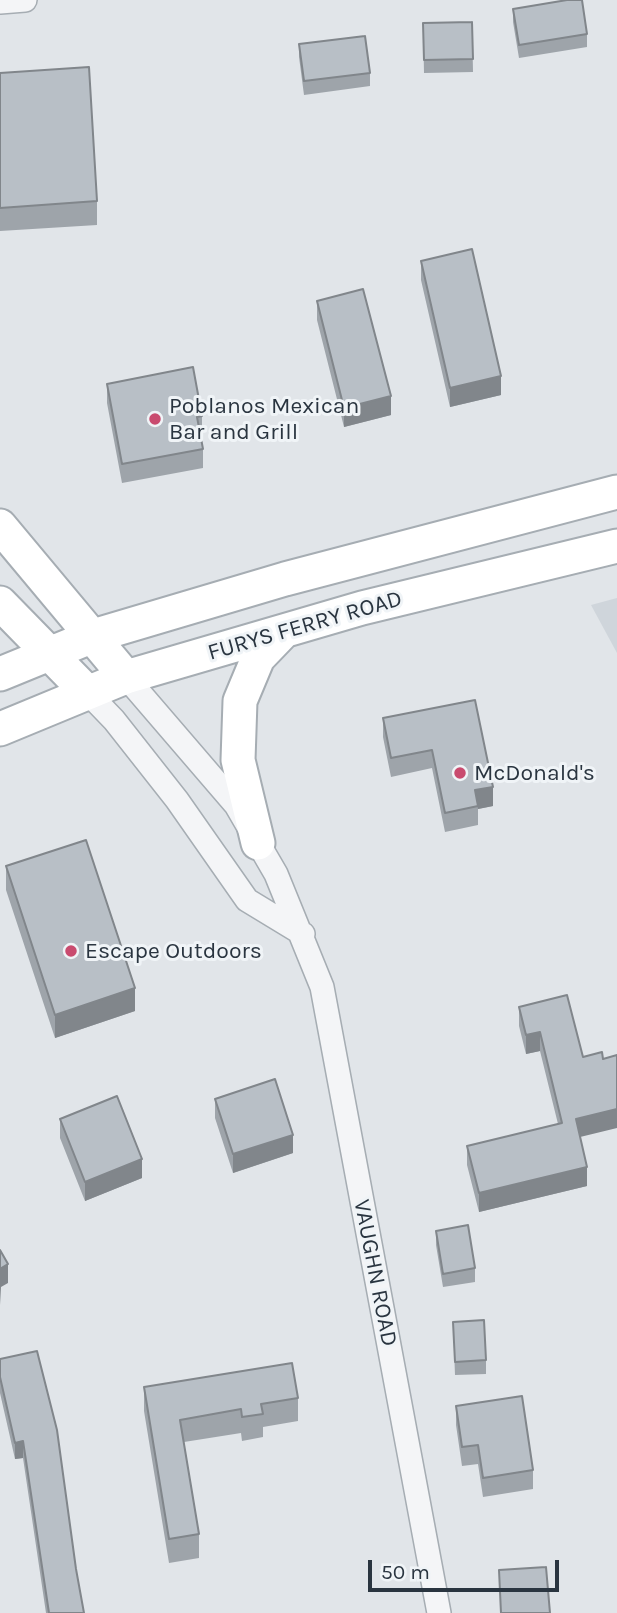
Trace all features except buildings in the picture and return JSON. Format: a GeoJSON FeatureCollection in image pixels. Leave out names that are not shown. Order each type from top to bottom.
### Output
{"type":"FeatureCollection","features":[{"type":"Feature","properties":{"kind":"main road"},"geometry":{"type":"LineString","coordinates":[[0,674],[93,636],[359,557],[617,492]]}},
{"type":"Feature","properties":{"kind":"main road"},"geometry":{"type":"LineString","coordinates":[[0,526],[126,677]]}},
{"type":"Feature","properties":{"kind":"main road","name":"FURYS FERRY ROAD"},"geometry":{"type":"LineString","coordinates":[[0,729],[126,677],[362,608],[617,546]]}},
{"type":"Feature","properties":{"kind":"main road"},"geometry":{"type":"LineString","coordinates":[[0,603],[87,692]]}},
{"type":"Feature","properties":{"kind":"main road"},"geometry":{"type":"LineString","coordinates":[[258,843],[238,760],[240,701],[258,658],[284,631]]}},
{"type":"Feature","properties":{"kind":"street"},"geometry":{"type":"LineString","coordinates":[[0,2],[25,0]]}},
{"type":"Feature","properties":{"kind":"street","name":"VAUGHN ROAD"},"geometry":{"type":"LineString","coordinates":[[126,677],[236,806],[276,874],[303,934],[321,987],[439,1613]]}},
{"type":"Feature","properties":{"kind":"street"},"geometry":{"type":"LineString","coordinates":[[87,692],[114,720],[177,800],[247,900],[303,934]]}},
{"type":"Feature","properties":{"kind":"shaded area"},"geometry":{"type":"Polygon","coordinates":[[[617,598],[617,653],[591,605],[617,598]]]}},
{"type":"Feature","properties":{"kind":"place","name":"Poblanos Mexican Bar and Grill"},"geometry":{"type":"Point","coordinates":[155,419]}},
{"type":"Feature","properties":{"kind":"place","name":"McDonald's"},"geometry":{"type":"Point","coordinates":[460,773]}},
{"type":"Feature","properties":{"kind":"place","name":"Escape Outdoors"},"geometry":{"type":"Point","coordinates":[71,951]}}]}
